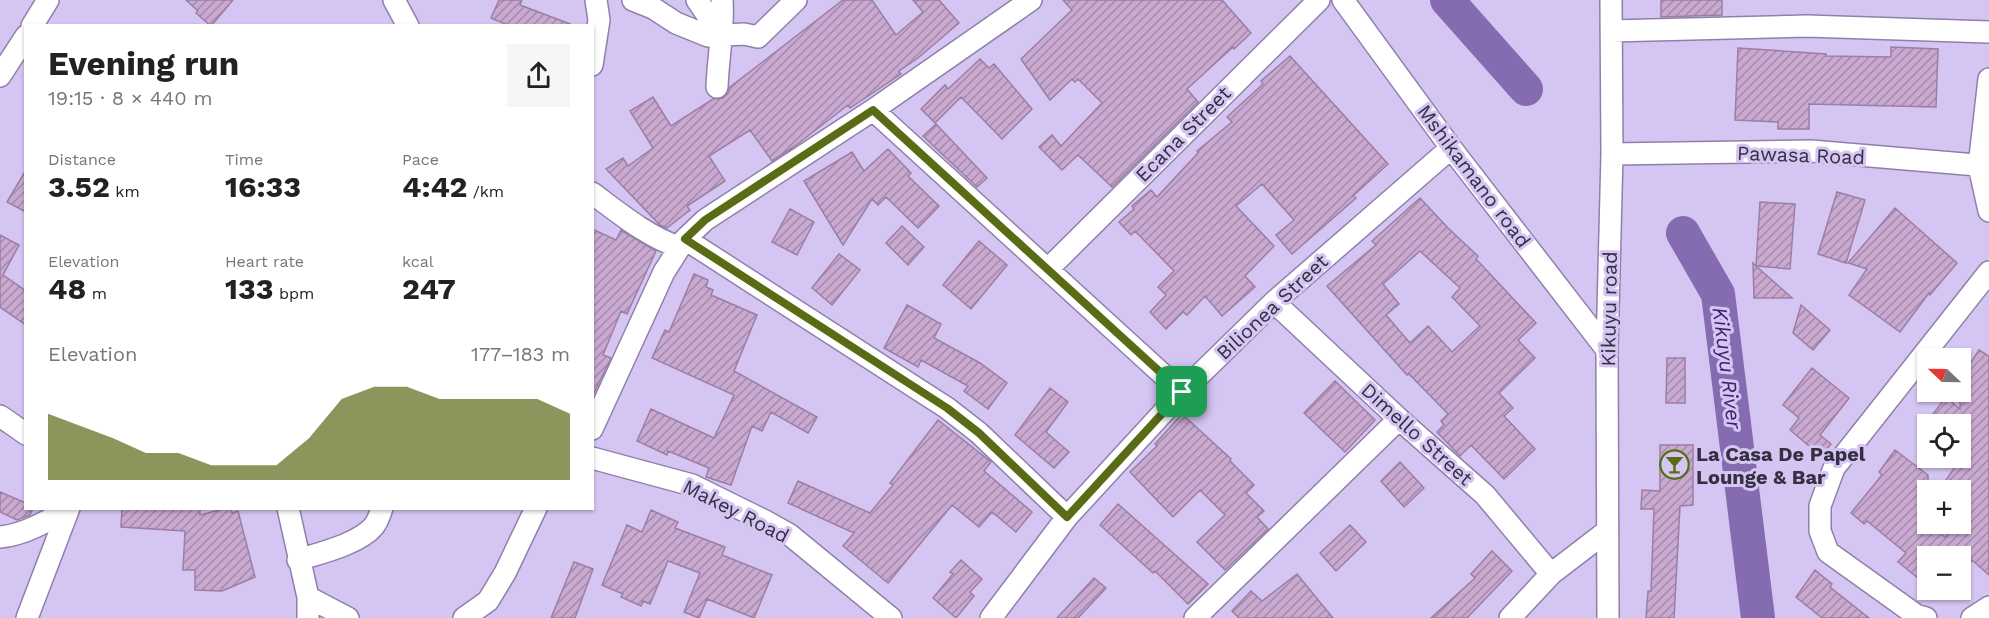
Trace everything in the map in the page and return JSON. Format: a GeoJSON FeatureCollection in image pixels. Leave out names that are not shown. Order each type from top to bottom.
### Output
{"type":"FeatureCollection","features":[{"type":"Feature","properties":{"kind":"street"},"geometry":{"type":"LineString","coordinates":[[394,0],[407,24]]}},
{"type":"Feature","properties":{"kind":"street"},"geometry":{"type":"LineString","coordinates":[[594,51],[599,20],[596,0]]}},
{"type":"Feature","properties":{"kind":"street"},"geometry":{"type":"LineString","coordinates":[[633,0],[653,8],[676,23],[708,36],[744,34],[758,37],[796,0]]}},
{"type":"Feature","properties":{"kind":"street"},"geometry":{"type":"LineString","coordinates":[[696,0],[721,35]]}},
{"type":"Feature","properties":{"kind":"street"},"geometry":{"type":"LineString","coordinates":[[717,87],[723,21],[722,0]]}},
{"type":"Feature","properties":{"kind":"street"},"geometry":{"type":"LineString","coordinates":[[594,425],[664,272],[682,243],[705,220],[873,110],[1031,0]]}},
{"type":"Feature","properties":{"kind":"street","name":"Ecana Street"},"geometry":{"type":"LineString","coordinates":[[1048,269],[1319,0]]}},
{"type":"Feature","properties":{"kind":"street","name":"Mshikamano road"},"geometry":{"type":"LineString","coordinates":[[1343,0],[1451,148],[1607,350]]}},
{"type":"Feature","properties":{"kind":"street","name":"Kikuyu road"},"geometry":{"type":"LineString","coordinates":[[1608,618],[1607,350],[1612,154],[1611,0]]}},
{"type":"Feature","properties":{"kind":"street"},"geometry":{"type":"LineString","coordinates":[[33,24],[41,2]]}},
{"type":"Feature","properties":{"kind":"street"},"geometry":{"type":"LineString","coordinates":[[1611,31],[1807,26],[1989,32]]}},
{"type":"Feature","properties":{"kind":"street"},"geometry":{"type":"LineString","coordinates":[[0,76],[24,39]]}},
{"type":"Feature","properties":{"kind":"street"},"geometry":{"type":"LineString","coordinates":[[1989,78],[1984,166],[1989,211]]}},
{"type":"Feature","properties":{"kind":"street"},"geometry":{"type":"LineString","coordinates":[[873,110],[1182,392]]}},
{"type":"Feature","properties":{"kind":"street","name":"Bilionea Street"},"geometry":{"type":"LineString","coordinates":[[991,618],[1067,517],[1182,392],[1275,302],[1451,148]]}},
{"type":"Feature","properties":{"kind":"street","name":"Pawasa Road"},"geometry":{"type":"LineString","coordinates":[[1612,154],[1811,152],[1984,166]]}},
{"type":"Feature","properties":{"kind":"street"},"geometry":{"type":"LineString","coordinates":[[594,194],[628,219],[670,244],[682,243],[947,408],[979,433],[1067,517]]}},
{"type":"Feature","properties":{"kind":"street"},"geometry":{"type":"LineString","coordinates":[[1926,618],[1917,615],[1828,552],[1820,531],[1820,506],[1834,468],[1989,272]]}},
{"type":"Feature","properties":{"kind":"street","name":"Dimello Street"},"geometry":{"type":"LineString","coordinates":[[1275,302],[1399,419],[1485,495],[1551,574]]}},
{"type":"Feature","properties":{"kind":"street"},"geometry":{"type":"LineString","coordinates":[[0,416],[24,433]]}},
{"type":"Feature","properties":{"kind":"street"},"geometry":{"type":"LineString","coordinates":[[1196,618],[1399,419]]}},
{"type":"Feature","properties":{"kind":"street","name":"Makey Road"},"geometry":{"type":"LineString","coordinates":[[594,459],[692,485],[765,521],[790,535],[891,618]]}},
{"type":"Feature","properties":{"kind":"street"},"geometry":{"type":"LineString","coordinates":[[0,537],[11,536],[48,521],[66,510]]}},
{"type":"Feature","properties":{"kind":"street"},"geometry":{"type":"LineString","coordinates":[[27,618],[68,510]]}},
{"type":"Feature","properties":{"kind":"street"},"geometry":{"type":"LineString","coordinates":[[288,510],[308,597],[308,618]]}},
{"type":"Feature","properties":{"kind":"street"},"geometry":{"type":"LineString","coordinates":[[298,560],[339,547],[366,533],[374,525],[381,510]]}},
{"type":"Feature","properties":{"kind":"street"},"geometry":{"type":"LineString","coordinates":[[464,618],[488,601],[505,573],[535,510]]}},
{"type":"Feature","properties":{"kind":"street"},"geometry":{"type":"LineString","coordinates":[[1510,618],[1551,574],[1607,531]]}},
{"type":"Feature","properties":{"kind":"street"},"geometry":{"type":"LineString","coordinates":[[308,597],[348,618]]}},
{"type":"Feature","properties":{"kind":"street"},"geometry":{"type":"LineString","coordinates":[[1972,618],[1989,607]]}},
{"type":"Feature","properties":{"kind":"building"},"geometry":{"type":"Polygon","coordinates":[[[186,0],[233,0],[213,24],[209,24],[196,13],[198,11],[186,0]]]}},
{"type":"Feature","properties":{"kind":"building"},"geometry":{"type":"Polygon","coordinates":[[[499,0],[522,0],[520,5],[570,24],[505,24],[491,18],[499,0]]]}},
{"type":"Feature","properties":{"kind":"building"},"geometry":{"type":"Polygon","coordinates":[[[843,0],[872,0],[896,35],[923,12],[913,0],[939,0],[959,23],[899,71],[901,74],[850,108],[848,105],[772,161],[750,130],[709,156],[725,181],[687,206],[690,210],[667,228],[660,225],[606,169],[623,158],[628,166],[653,148],[630,111],[653,97],[671,126],[713,99],[723,98],[730,87],[843,0]]]}},
{"type":"Feature","properties":{"kind":"building"},"geometry":{"type":"Polygon","coordinates":[[[1063,0],[1222,0],[1251,33],[1187,89],[1198,102],[1112,187],[1078,155],[1062,170],[1039,147],[1052,135],[1061,146],[1102,103],[1078,79],[1075,82],[1072,79],[1050,100],[1021,59],[1072,10],[1063,0]]]}},
{"type":"Feature","properties":{"kind":"building"},"geometry":{"type":"Polygon","coordinates":[[[1661,0],[1722,0],[1722,15],[1661,17],[1661,0]]]}},
{"type":"Feature","properties":{"kind":"building"},"geometry":{"type":"Polygon","coordinates":[[[1891,47],[1938,49],[1936,107],[1809,104],[1809,129],[1778,129],[1778,122],[1735,120],[1738,48],[1826,54],[1826,56],[1891,57],[1891,47]]]}},
{"type":"Feature","properties":{"kind":"building"},"geometry":{"type":"Polygon","coordinates":[[[1290,56],[1388,164],[1353,196],[1356,198],[1292,254],[1276,235],[1294,220],[1262,184],[1236,206],[1274,246],[1245,276],[1255,287],[1222,316],[1205,296],[1187,315],[1183,312],[1166,329],[1150,312],[1166,295],[1158,287],[1174,271],[1135,231],[1131,235],[1119,222],[1134,209],[1132,206],[1151,190],[1157,197],[1198,153],[1197,151],[1232,122],[1227,117],[1263,84],[1261,81],[1290,56]]]}},
{"type":"Feature","properties":{"kind":"building"},"geometry":{"type":"Polygon","coordinates":[[[980,59],[989,68],[994,64],[1032,109],[1002,139],[961,97],[935,123],[921,109],[945,85],[948,89],[980,59]]]}},
{"type":"Feature","properties":{"kind":"building"},"geometry":{"type":"Polygon","coordinates":[[[936,124],[987,178],[977,187],[923,136],[936,124]]]}},
{"type":"Feature","properties":{"kind":"building"},"geometry":{"type":"Polygon","coordinates":[[[888,149],[911,173],[908,176],[939,206],[918,228],[886,197],[878,205],[872,199],[843,245],[804,181],[852,152],[864,171],[888,149]]]}},
{"type":"Feature","properties":{"kind":"building"},"geometry":{"type":"Polygon","coordinates":[[[24,173],[24,211],[7,202],[24,173]]]}},
{"type":"Feature","properties":{"kind":"building"},"geometry":{"type":"Polygon","coordinates":[[[1837,192],[1865,200],[1846,263],[1818,254],[1837,192]]]}},
{"type":"Feature","properties":{"kind":"building"},"geometry":{"type":"Polygon","coordinates":[[[1420,198],[1478,256],[1476,259],[1536,323],[1518,340],[1535,358],[1499,393],[1513,408],[1504,416],[1535,449],[1504,479],[1471,445],[1460,456],[1437,432],[1444,425],[1441,421],[1448,414],[1409,374],[1407,375],[1327,286],[1376,245],[1372,241],[1420,198]],[[1420,251],[1383,284],[1399,304],[1386,315],[1410,343],[1428,326],[1452,352],[1480,326],[1452,297],[1460,288],[1420,251]]]}},
{"type":"Feature","properties":{"kind":"building"},"geometry":{"type":"Polygon","coordinates":[[[1760,202],[1795,204],[1790,269],[1756,266],[1760,202]]]}},
{"type":"Feature","properties":{"kind":"building"},"geometry":{"type":"Polygon","coordinates":[[[1895,208],[1957,263],[1930,295],[1929,293],[1900,332],[1849,295],[1867,269],[1848,263],[1895,208]]]}},
{"type":"Feature","properties":{"kind":"building"},"geometry":{"type":"Polygon","coordinates":[[[790,209],[814,222],[797,255],[772,242],[790,209]]]}},
{"type":"Feature","properties":{"kind":"building"},"geometry":{"type":"Polygon","coordinates":[[[902,226],[924,247],[908,265],[886,243],[902,226]]]}},
{"type":"Feature","properties":{"kind":"building"},"geometry":{"type":"Polygon","coordinates":[[[594,230],[616,240],[621,230],[656,251],[627,314],[621,311],[603,355],[611,358],[594,393],[594,230]]]}},
{"type":"Feature","properties":{"kind":"building"},"geometry":{"type":"Polygon","coordinates":[[[0,235],[19,245],[3,275],[24,290],[24,324],[0,307],[0,235]]]}},
{"type":"Feature","properties":{"kind":"building"},"geometry":{"type":"Polygon","coordinates":[[[979,241],[1007,265],[971,309],[943,285],[979,241]]]}},
{"type":"Feature","properties":{"kind":"building"},"geometry":{"type":"Polygon","coordinates":[[[839,254],[860,270],[832,305],[812,288],[839,254]]]}},
{"type":"Feature","properties":{"kind":"building"},"geometry":{"type":"Polygon","coordinates":[[[1753,263],[1792,298],[1754,298],[1753,263]]]}},
{"type":"Feature","properties":{"kind":"building"},"geometry":{"type":"Polygon","coordinates":[[[694,274],[708,280],[706,287],[713,290],[711,295],[757,315],[734,371],[817,417],[808,433],[771,412],[762,431],[752,426],[731,485],[706,477],[709,468],[668,451],[667,455],[637,441],[651,409],[714,438],[734,395],[652,358],[665,330],[669,332],[694,274]]]}},
{"type":"Feature","properties":{"kind":"building"},"geometry":{"type":"Polygon","coordinates":[[[907,305],[941,324],[934,338],[980,363],[1007,383],[988,409],[964,391],[968,386],[921,360],[918,367],[884,348],[907,305]]]}},
{"type":"Feature","properties":{"kind":"building"},"geometry":{"type":"Polygon","coordinates":[[[1801,305],[1830,330],[1813,350],[1793,333],[1801,305]]]}},
{"type":"Feature","properties":{"kind":"building"},"geometry":{"type":"Polygon","coordinates":[[[1979,350],[1989,356],[1989,575],[1971,561],[1971,546],[1917,546],[1917,577],[1898,562],[1906,553],[1867,521],[1864,524],[1851,513],[1882,475],[1879,472],[1895,450],[1928,475],[1928,480],[1917,480],[1917,534],[1941,534],[1945,537],[1948,534],[1971,534],[1971,480],[1946,480],[1954,468],[1971,468],[1971,414],[1933,414],[1942,402],[1952,402],[1960,409],[1960,402],[1971,402],[1971,362],[1979,350]]]}},
{"type":"Feature","properties":{"kind":"building"},"geometry":{"type":"Polygon","coordinates":[[[1667,358],[1685,358],[1685,403],[1666,403],[1667,358]]]}},
{"type":"Feature","properties":{"kind":"building"},"geometry":{"type":"Polygon","coordinates":[[[1812,368],[1849,398],[1820,435],[1831,444],[1821,456],[1790,430],[1799,418],[1783,405],[1812,368]]]}},
{"type":"Feature","properties":{"kind":"building"},"geometry":{"type":"Polygon","coordinates":[[[1335,381],[1375,420],[1345,452],[1304,413],[1335,381]]]}},
{"type":"Feature","properties":{"kind":"building"},"geometry":{"type":"Polygon","coordinates":[[[1050,388],[1068,402],[1046,432],[1069,452],[1054,468],[1015,435],[1050,388]]]}},
{"type":"Feature","properties":{"kind":"building"},"geometry":{"type":"Polygon","coordinates":[[[1182,414],[1231,459],[1230,461],[1254,485],[1246,493],[1264,511],[1257,517],[1268,529],[1225,570],[1197,542],[1225,515],[1200,490],[1173,517],[1130,472],[1157,446],[1155,444],[1182,414]]]}},
{"type":"Feature","properties":{"kind":"building"},"geometry":{"type":"Polygon","coordinates":[[[938,420],[991,462],[984,471],[1032,512],[1016,532],[992,512],[979,527],[952,505],[888,583],[843,546],[854,533],[788,503],[798,481],[870,513],[893,485],[890,483],[938,420]]]}},
{"type":"Feature","properties":{"kind":"building"},"geometry":{"type":"Polygon","coordinates":[[[1660,445],[1693,445],[1693,505],[1680,506],[1674,618],[1646,618],[1648,591],[1651,591],[1654,509],[1641,509],[1642,490],[1660,491],[1660,445]]]}},
{"type":"Feature","properties":{"kind":"building"},"geometry":{"type":"Polygon","coordinates":[[[1400,462],[1424,488],[1404,507],[1381,481],[1400,462]]]}},
{"type":"Feature","properties":{"kind":"building"},"geometry":{"type":"Polygon","coordinates":[[[0,492],[24,502],[24,510],[32,510],[30,515],[17,520],[0,512],[0,492]]]}},
{"type":"Feature","properties":{"kind":"building"},"geometry":{"type":"Polygon","coordinates":[[[1118,504],[1208,584],[1188,604],[1155,571],[1153,573],[1100,525],[1118,504]]]}},
{"type":"Feature","properties":{"kind":"building"},"geometry":{"type":"Polygon","coordinates":[[[122,510],[200,510],[200,515],[219,510],[231,510],[232,513],[238,511],[255,577],[222,591],[195,590],[195,570],[183,570],[185,531],[121,527],[122,510]]]}},
{"type":"Feature","properties":{"kind":"building"},"geometry":{"type":"Polygon","coordinates":[[[651,510],[678,522],[675,528],[725,547],[722,555],[772,575],[754,618],[707,599],[699,618],[684,612],[700,573],[668,561],[650,604],[643,601],[641,606],[621,597],[623,594],[602,585],[627,525],[642,532],[651,510]]]}},
{"type":"Feature","properties":{"kind":"building"},"geometry":{"type":"Polygon","coordinates":[[[1350,525],[1366,542],[1336,571],[1320,553],[1350,525]]]}},
{"type":"Feature","properties":{"kind":"building"},"geometry":{"type":"Polygon","coordinates":[[[1492,551],[1512,571],[1467,618],[1431,618],[1475,578],[1471,574],[1492,551]]]}},
{"type":"Feature","properties":{"kind":"building"},"geometry":{"type":"Polygon","coordinates":[[[961,560],[982,579],[970,592],[974,596],[956,618],[933,598],[953,574],[950,572],[961,560]]]}},
{"type":"Feature","properties":{"kind":"building"},"geometry":{"type":"Polygon","coordinates":[[[574,562],[593,569],[575,618],[551,618],[574,562]]]}},
{"type":"Feature","properties":{"kind":"building"},"geometry":{"type":"Polygon","coordinates":[[[1815,570],[1832,584],[1830,587],[1869,618],[1822,618],[1796,597],[1815,570]]]}},
{"type":"Feature","properties":{"kind":"building"},"geometry":{"type":"Polygon","coordinates":[[[1297,574],[1333,618],[1239,618],[1232,611],[1251,591],[1262,601],[1297,574]]]}},
{"type":"Feature","properties":{"kind":"building"},"geometry":{"type":"Polygon","coordinates":[[[1094,578],[1106,588],[1078,618],[1057,618],[1094,578]]]}},
{"type":"Feature","properties":{"kind":"waterway","name":"Kikuyu River"},"geometry":{"type":"LineString","coordinates":[[1447,0],[1526,89]]}},
{"type":"Feature","properties":{"kind":"waterway","name":"Kikuyu River"},"geometry":{"type":"LineString","coordinates":[[1683,233],[1718,294],[1758,618]]}},
{"type":"Feature","properties":{"kind":"place","name":"La Casa De Papel Lounge & Bar"},"geometry":{"type":"Point","coordinates":[1675,465]}},
{"type":"Feature","properties":{"kind":"route"},"geometry":{"type":"LineString","coordinates":[[873,110],[1182,392],[1067,517],[979,433],[947,408],[685,239],[705,220],[873,110]]}}]}
